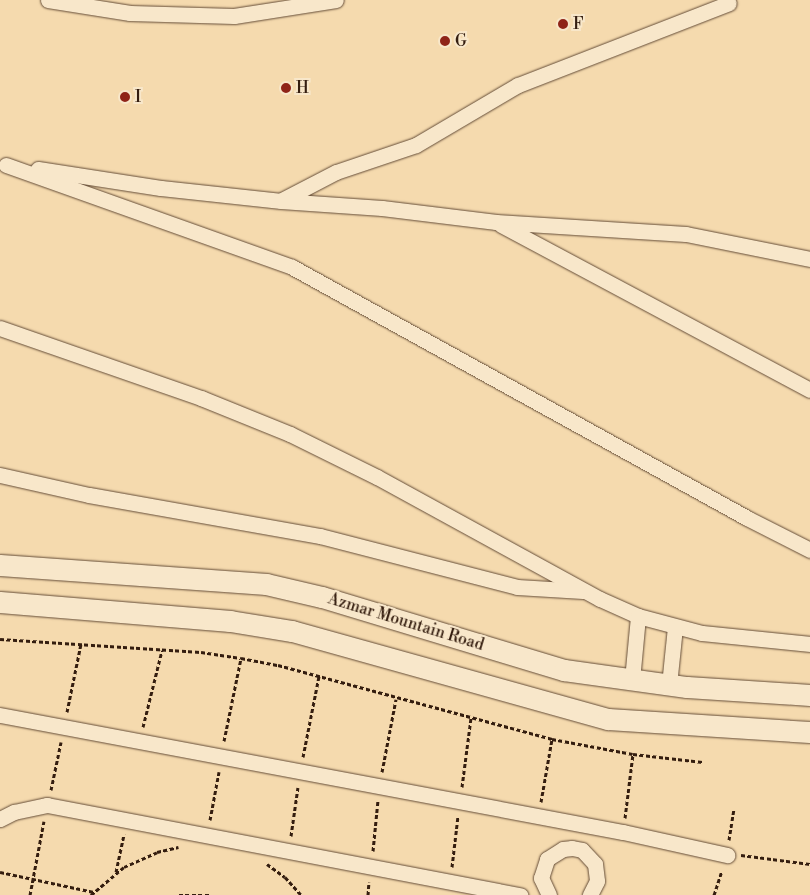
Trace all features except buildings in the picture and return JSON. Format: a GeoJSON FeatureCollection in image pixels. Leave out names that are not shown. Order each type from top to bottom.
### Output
{"type":"FeatureCollection","features":[{"type":"Feature","properties":{"kind":"main road","name":"Azmar Mountain Road"},"geometry":{"type":"LineString","coordinates":[[0,565],[266,584],[322,597],[564,670],[669,685],[810,695]]}},
{"type":"Feature","properties":{"kind":"main road"},"geometry":{"type":"LineString","coordinates":[[0,602],[230,621],[292,631],[608,719],[810,732]]}},
{"type":"Feature","properties":{"kind":"street"},"geometry":{"type":"LineString","coordinates":[[48,0],[130,12],[224,16],[336,0]]}},
{"type":"Feature","properties":{"kind":"street"},"geometry":{"type":"LineString","coordinates":[[281,201],[336,172],[416,145],[518,85],[729,3]]}},
{"type":"Feature","properties":{"kind":"street"},"geometry":{"type":"LineString","coordinates":[[3,164],[161,188],[281,201],[382,208],[496,222],[686,234],[810,259]]}},
{"type":"Feature","properties":{"kind":"street"},"geometry":{"type":"LineString","coordinates":[[3,164],[292,267],[747,518],[810,550]]}},
{"type":"Feature","properties":{"kind":"street"},"geometry":{"type":"LineString","coordinates":[[496,222],[810,390]]}},
{"type":"Feature","properties":{"kind":"street"},"geometry":{"type":"LineString","coordinates":[[0,328],[201,398],[290,434],[377,477],[585,591],[638,616],[675,627],[810,644]]}},
{"type":"Feature","properties":{"kind":"street"},"geometry":{"type":"LineString","coordinates":[[0,475],[90,495],[320,536],[517,587],[585,591]]}},
{"type":"Feature","properties":{"kind":"street"},"geometry":{"type":"LineString","coordinates":[[632,680],[638,616]]}},
{"type":"Feature","properties":{"kind":"street"},"geometry":{"type":"LineString","coordinates":[[669,685],[675,627]]}},
{"type":"Feature","properties":{"kind":"street"},"geometry":{"type":"LineString","coordinates":[[0,714],[539,818],[623,832],[727,855]]}},
{"type":"Feature","properties":{"kind":"street"},"geometry":{"type":"LineString","coordinates":[[0,819],[14,812],[47,805],[521,895]]}},
{"type":"Feature","properties":{"kind":"street"},"geometry":{"type":"LineString","coordinates":[[549,895],[542,878],[547,859],[562,849],[572,848],[590,856],[595,864],[598,881],[590,895]]}},
{"type":"Feature","properties":{"kind":"path"},"geometry":{"type":"LineString","coordinates":[[0,639],[201,652],[278,665],[552,739],[633,754],[703,762]]}},
{"type":"Feature","properties":{"kind":"path"},"geometry":{"type":"LineString","coordinates":[[30,895],[81,644]]}},
{"type":"Feature","properties":{"kind":"path"},"geometry":{"type":"LineString","coordinates":[[140,740],[162,650]]}},
{"type":"Feature","properties":{"kind":"path"},"geometry":{"type":"LineString","coordinates":[[539,818],[552,739]]}},
{"type":"Feature","properties":{"kind":"path"},"geometry":{"type":"LineString","coordinates":[[623,832],[633,754]]}},
{"type":"Feature","properties":{"kind":"path"},"geometry":{"type":"LineString","coordinates":[[116,872],[127,819]]}},
{"type":"Feature","properties":{"kind":"path"},"geometry":{"type":"LineString","coordinates":[[0,872],[93,893],[116,872],[143,857],[181,847]]}},
{"type":"Feature","properties":{"kind":"path"},"geometry":{"type":"LineString","coordinates":[[727,855],[810,864]]}},
{"type":"Feature","properties":{"kind":"path"},"geometry":{"type":"LineString","coordinates":[[264,862],[285,877],[301,895]]}},
{"type":"Feature","properties":{"kind":"path"},"geometry":{"type":"LineString","coordinates":[[179,895],[211,895]]}},
{"type":"Feature","properties":{"kind":"place","name":"F"},"geometry":{"type":"Point","coordinates":[563,24]}},
{"type":"Feature","properties":{"kind":"place","name":"G"},"geometry":{"type":"Point","coordinates":[445,41]}},
{"type":"Feature","properties":{"kind":"place","name":"H"},"geometry":{"type":"Point","coordinates":[286,88]}},
{"type":"Feature","properties":{"kind":"place","name":"I"},"geometry":{"type":"Point","coordinates":[125,97]}}]}
